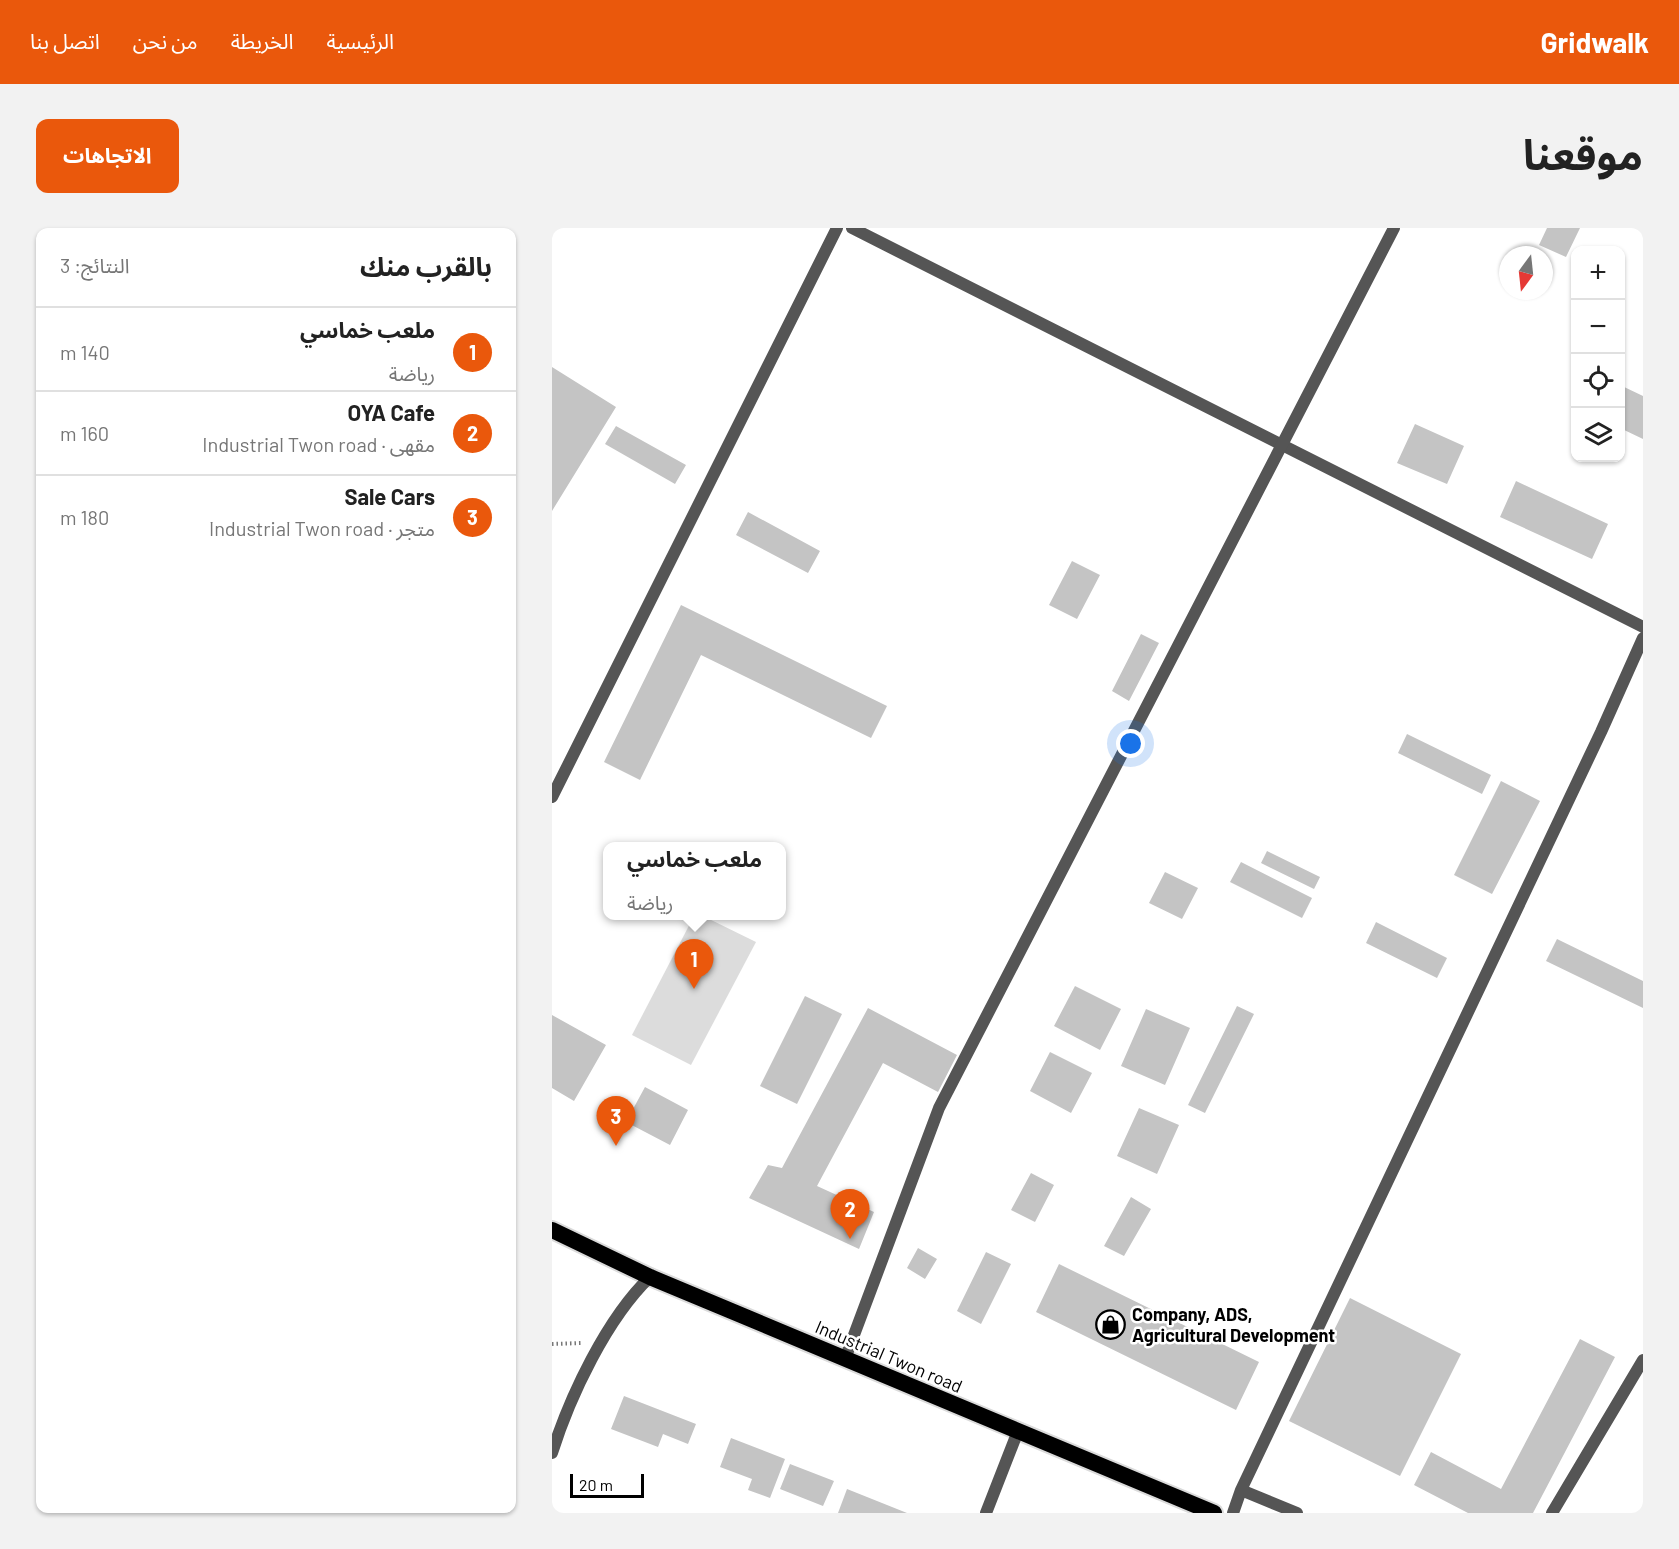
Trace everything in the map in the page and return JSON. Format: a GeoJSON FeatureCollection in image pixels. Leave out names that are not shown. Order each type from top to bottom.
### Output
{"type":"FeatureCollection","features":[{"type":"Feature","properties":{"kind":"highway","name":"Industrial Twon road"},"geometry":{"type":"LineString","coordinates":[[552,1230],[650,1277],[1214,1513]]}},
{"type":"Feature","properties":{"kind":"street"},"geometry":{"type":"LineString","coordinates":[[552,797],[837,228]]}},
{"type":"Feature","properties":{"kind":"street"},"geometry":{"type":"LineString","coordinates":[[852,228],[1643,627]]}},
{"type":"Feature","properties":{"kind":"street"},"geometry":{"type":"LineString","coordinates":[[845,1359],[939,1108],[1394,228]]}},
{"type":"Feature","properties":{"kind":"street"},"geometry":{"type":"LineString","coordinates":[[1233,1513],[1241,1490],[1601,732],[1643,638]]}},
{"type":"Feature","properties":{"kind":"street"},"geometry":{"type":"LineString","coordinates":[[552,1453],[600,1342],[630,1295],[650,1277]]}},
{"type":"Feature","properties":{"kind":"street"},"geometry":{"type":"LineString","coordinates":[[1552,1513],[1643,1360]]}},
{"type":"Feature","properties":{"kind":"street"},"geometry":{"type":"LineString","coordinates":[[986,1513],[1018,1431]]}},
{"type":"Feature","properties":{"kind":"street"},"geometry":{"type":"LineString","coordinates":[[1241,1490],[1297,1513]]}},
{"type":"Feature","properties":{"kind":"path"},"geometry":{"type":"LineString","coordinates":[[552,1344],[600,1342]]}},
{"type":"Feature","properties":{"kind":"shaded area"},"geometry":{"type":"Polygon","coordinates":[[[692,920],[711,920],[756,942],[691,1065],[632,1035],[692,920]]]}},
{"type":"Feature","properties":{"kind":"building"},"geometry":{"type":"Polygon","coordinates":[[[1547,228],[1580,228],[1566,257],[1553,251],[1553,246],[1539,245],[1547,228]]]}},
{"type":"Feature","properties":{"kind":"building"},"geometry":{"type":"Polygon","coordinates":[[[552,367],[616,407],[552,511],[552,367]]]}},
{"type":"Feature","properties":{"kind":"building"},"geometry":{"type":"Polygon","coordinates":[[[1625,387],[1643,396],[1643,439],[1625,430],[1625,387]]]}},
{"type":"Feature","properties":{"kind":"building"},"geometry":{"type":"Polygon","coordinates":[[[1415,424],[1464,446],[1447,484],[1397,463],[1415,424]]]}},
{"type":"Feature","properties":{"kind":"building"},"geometry":{"type":"Polygon","coordinates":[[[616,426],[686,465],[675,484],[605,444],[616,426]]]}},
{"type":"Feature","properties":{"kind":"building"},"geometry":{"type":"Polygon","coordinates":[[[1516,481],[1608,524],[1592,559],[1500,517],[1516,481]]]}},
{"type":"Feature","properties":{"kind":"building"},"geometry":{"type":"Polygon","coordinates":[[[748,512],[820,551],[808,573],[736,535],[748,512]]]}},
{"type":"Feature","properties":{"kind":"building"},"geometry":{"type":"Polygon","coordinates":[[[1072,561],[1100,575],[1077,619],[1049,605],[1072,561]]]}},
{"type":"Feature","properties":{"kind":"building"},"geometry":{"type":"Polygon","coordinates":[[[681,605],[887,706],[871,738],[701,655],[640,780],[604,762],[681,605]]]}},
{"type":"Feature","properties":{"kind":"building"},"geometry":{"type":"Polygon","coordinates":[[[1141,634],[1159,643],[1129,701],[1112,691],[1141,634]]]}},
{"type":"Feature","properties":{"kind":"building"},"geometry":{"type":"Polygon","coordinates":[[[1407,734],[1491,775],[1482,794],[1398,753],[1407,734]]]}},
{"type":"Feature","properties":{"kind":"building"},"geometry":{"type":"Polygon","coordinates":[[[1501,781],[1540,801],[1492,894],[1454,875],[1501,781]]]}},
{"type":"Feature","properties":{"kind":"building"},"geometry":{"type":"Polygon","coordinates":[[[1267,851],[1320,877],[1314,889],[1261,863],[1267,851]]]}},
{"type":"Feature","properties":{"kind":"building"},"geometry":{"type":"Polygon","coordinates":[[[1241,862],[1312,898],[1302,918],[1230,882],[1241,862]]]}},
{"type":"Feature","properties":{"kind":"building"},"geometry":{"type":"Polygon","coordinates":[[[1165,872],[1198,888],[1182,919],[1149,903],[1165,872]]]}},
{"type":"Feature","properties":{"kind":"building"},"geometry":{"type":"Polygon","coordinates":[[[1376,922],[1447,958],[1437,978],[1366,943],[1376,922]]]}},
{"type":"Feature","properties":{"kind":"building"},"geometry":{"type":"Polygon","coordinates":[[[1557,939],[1643,981],[1643,1008],[1546,961],[1557,939]]]}},
{"type":"Feature","properties":{"kind":"building"},"geometry":{"type":"Polygon","coordinates":[[[1075,986],[1121,1009],[1100,1050],[1054,1026],[1075,986]]]}},
{"type":"Feature","properties":{"kind":"building"},"geometry":{"type":"Polygon","coordinates":[[[805,996],[842,1014],[797,1104],[760,1086],[805,996]]]}},
{"type":"Feature","properties":{"kind":"building"},"geometry":{"type":"Polygon","coordinates":[[[1237,1006],[1254,1014],[1205,1113],[1188,1105],[1237,1006]]]}},
{"type":"Feature","properties":{"kind":"building"},"geometry":{"type":"Polygon","coordinates":[[[868,1008],[957,1055],[938,1092],[883,1063],[817,1186],[874,1212],[859,1249],[749,1198],[768,1165],[782,1168],[868,1008]]]}},
{"type":"Feature","properties":{"kind":"building"},"geometry":{"type":"Polygon","coordinates":[[[1146,1009],[1190,1028],[1165,1085],[1121,1066],[1146,1009]]]}},
{"type":"Feature","properties":{"kind":"building"},"geometry":{"type":"Polygon","coordinates":[[[552,1015],[606,1045],[574,1101],[552,1088],[552,1015]]]}},
{"type":"Feature","properties":{"kind":"building"},"geometry":{"type":"Polygon","coordinates":[[[1050,1052],[1092,1073],[1071,1113],[1030,1091],[1050,1052]]]}},
{"type":"Feature","properties":{"kind":"building"},"geometry":{"type":"Polygon","coordinates":[[[645,1087],[688,1110],[670,1145],[626,1122],[645,1087]]]}},
{"type":"Feature","properties":{"kind":"building"},"geometry":{"type":"Polygon","coordinates":[[[1139,1108],[1179,1125],[1157,1174],[1117,1156],[1139,1108]]]}},
{"type":"Feature","properties":{"kind":"building"},"geometry":{"type":"Polygon","coordinates":[[[1031,1173],[1054,1185],[1035,1222],[1011,1210],[1031,1173]]]}},
{"type":"Feature","properties":{"kind":"building"},"geometry":{"type":"Polygon","coordinates":[[[1131,1197],[1151,1209],[1124,1256],[1104,1246],[1131,1197]]]}},
{"type":"Feature","properties":{"kind":"building"},"geometry":{"type":"Polygon","coordinates":[[[918,1248],[937,1259],[925,1279],[907,1268],[918,1248]]]}},
{"type":"Feature","properties":{"kind":"building"},"geometry":{"type":"Polygon","coordinates":[[[986,1252],[1011,1264],[981,1324],[957,1311],[986,1252]]]}},
{"type":"Feature","properties":{"kind":"building"},"geometry":{"type":"Polygon","coordinates":[[[1059,1264],[1259,1362],[1236,1410],[1036,1312],[1059,1264]]]}},
{"type":"Feature","properties":{"kind":"building"},"geometry":{"type":"Polygon","coordinates":[[[1350,1298],[1461,1354],[1400,1476],[1289,1421],[1350,1298]]]}},
{"type":"Feature","properties":{"kind":"building"},"geometry":{"type":"Polygon","coordinates":[[[1580,1339],[1615,1357],[1533,1513],[1468,1513],[1414,1485],[1431,1452],[1501,1489],[1580,1339]]]}},
{"type":"Feature","properties":{"kind":"building"},"geometry":{"type":"Polygon","coordinates":[[[624,1396],[696,1424],[688,1444],[663,1434],[658,1447],[611,1429],[624,1396]]]}},
{"type":"Feature","properties":{"kind":"building"},"geometry":{"type":"Polygon","coordinates":[[[731,1438],[785,1459],[770,1498],[748,1490],[752,1479],[720,1467],[731,1438]]]}},
{"type":"Feature","properties":{"kind":"building"},"geometry":{"type":"Polygon","coordinates":[[[790,1464],[834,1481],[823,1506],[780,1489],[790,1464]]]}},
{"type":"Feature","properties":{"kind":"building"},"geometry":{"type":"Polygon","coordinates":[[[847,1489],[907,1513],[838,1513],[847,1489]]]}},
{"type":"Feature","properties":{"kind":"place","name":"ملعب خماسي"},"geometry":{"type":"Point","coordinates":[694,989]}},
{"type":"Feature","properties":{"kind":"place","name":"Sale Cars"},"geometry":{"type":"Point","coordinates":[616,1146]}},
{"type":"Feature","properties":{"kind":"place","name":"OYA Cafe"},"geometry":{"type":"Point","coordinates":[850,1239]}},
{"type":"Feature","properties":{"kind":"place","name":"Company, ADS, Agricultural Development"},"geometry":{"type":"Point","coordinates":[1111,1324]}}]}
